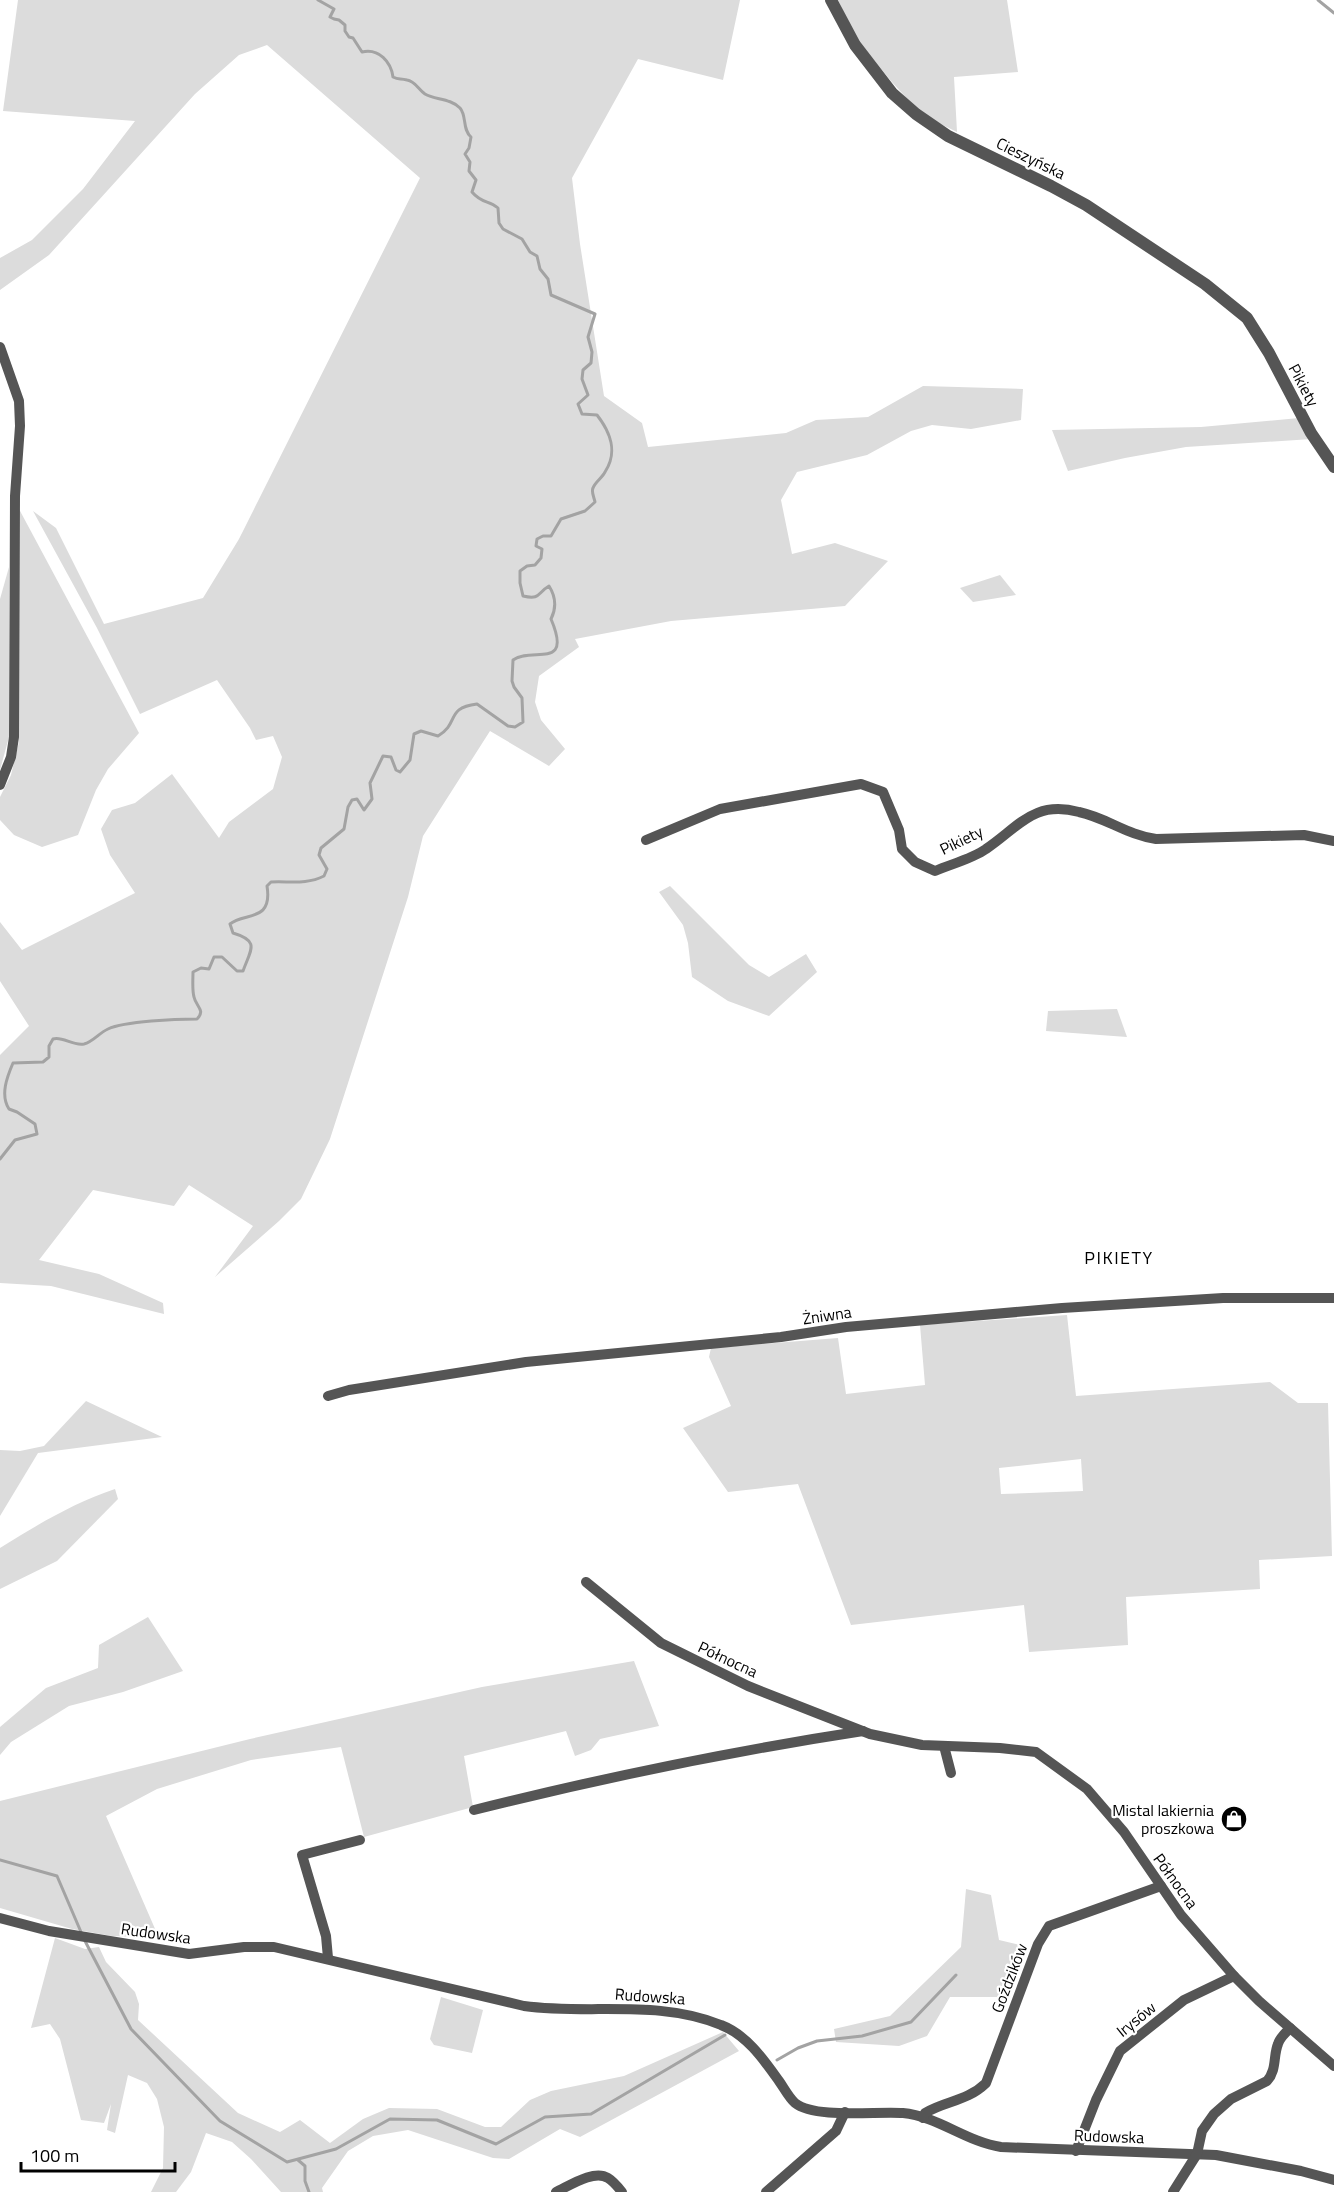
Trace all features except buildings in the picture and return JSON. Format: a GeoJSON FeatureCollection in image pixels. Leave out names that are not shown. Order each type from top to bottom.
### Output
{"type":"FeatureCollection","features":[{"type":"Feature","properties":{"kind":"street","name":"Cieszyńska"},"geometry":{"type":"LineString","coordinates":[[831,0],[855,45],[892,93],[916,114],[948,136],[1086,205],[1205,284],[1247,318]]}},
{"type":"Feature","properties":{"kind":"street","name":"Pikiety"},"geometry":{"type":"LineString","coordinates":[[1247,318],[1269,353],[1311,433],[1334,467]]}},
{"type":"Feature","properties":{"kind":"street"},"geometry":{"type":"LineString","coordinates":[[0,347],[19,401],[20,426],[15,496],[14,737],[11,757],[0,785]]}},
{"type":"Feature","properties":{"kind":"street","name":"Pikiety"},"geometry":{"type":"LineString","coordinates":[[646,840],[720,809],[861,784],[883,792],[899,830],[902,849],[915,862],[935,871],[985,851],[1022,820],[1037,813],[1056,809],[1079,812],[1139,837],[1156,839],[1304,836],[1334,841]]}},
{"type":"Feature","properties":{"kind":"street","name":"Żniwna"},"geometry":{"type":"LineString","coordinates":[[328,1396],[349,1390],[526,1362],[781,1337],[846,1327],[1062,1308],[1212,1299],[1334,1298]]}},
{"type":"Feature","properties":{"kind":"street","name":"Północna"},"geometry":{"type":"LineString","coordinates":[[586,1582],[661,1643],[748,1686],[863,1731],[902,1742],[1036,1752],[1087,1789],[1124,1832],[1181,1915],[1234,1976],[1334,2066]]}},
{"type":"Feature","properties":{"kind":"street"},"geometry":{"type":"LineString","coordinates":[[474,1810],[681,1763],[863,1731]]}},
{"type":"Feature","properties":{"kind":"street"},"geometry":{"type":"LineString","coordinates":[[944,1746],[951,1773]]}},
{"type":"Feature","properties":{"kind":"street"},"geometry":{"type":"LineString","coordinates":[[328,1958],[326,1936],[302,1855],[360,1840]]}},
{"type":"Feature","properties":{"kind":"street","name":"Goździków"},"geometry":{"type":"LineString","coordinates":[[923,2118],[925,2113],[938,2105],[975,2094],[986,2084],[1038,1944],[1049,1926],[1161,1886]]}},
{"type":"Feature","properties":{"kind":"street","name":"Rudowska"},"geometry":{"type":"LineString","coordinates":[[0,1918],[49,1931],[199,1954],[244,1947],[274,1947],[524,2006],[557,2009],[618,2007],[689,2014],[724,2026],[748,2042],[794,2102],[805,2108],[820,2111],[904,2113],[923,2118],[986,2145],[1076,2151],[1197,2154],[1236,2159],[1334,2180]]}},
{"type":"Feature","properties":{"kind":"street","name":"Irysów"},"geometry":{"type":"LineString","coordinates":[[1076,2151],[1096,2100],[1120,2051],[1184,2000],[1234,1976]]}},
{"type":"Feature","properties":{"kind":"street"},"geometry":{"type":"LineString","coordinates":[[1173,2192],[1197,2154],[1202,2131],[1221,2106],[1267,2081],[1271,2076],[1276,2046],[1290,2028]]}},
{"type":"Feature","properties":{"kind":"street"},"geometry":{"type":"LineString","coordinates":[[766,2192],[836,2131],[845,2112]]}},
{"type":"Feature","properties":{"kind":"street"},"geometry":{"type":"LineString","coordinates":[[556,2192],[592,2176],[601,2175],[610,2179],[622,2192]]}},
{"type":"Feature","properties":{"kind":"shaded area"},"geometry":{"type":"Polygon","coordinates":[[[18,0],[740,0],[723,80],[638,59],[572,178],[604,396],[642,423],[648,447],[786,433],[816,420],[868,417],[923,386],[1023,389],[1021,420],[971,429],[932,425],[911,431],[867,455],[797,472],[781,500],[792,554],[835,543],[888,561],[845,606],[671,621],[575,639],[579,647],[539,676],[535,702],[541,720],[565,749],[549,766],[490,731],[423,836],[408,897],[330,1139],[301,1199],[215,1277],[253,1226],[189,1185],[174,1206],[93,1190],[39,1260],[99,1274],[163,1303],[164,1314],[51,1286],[0,1283],[0,1055],[29,1026],[0,981],[0,922],[22,950],[135,893],[110,855],[101,829],[112,810],[135,803],[172,774],[219,838],[229,822],[273,789],[282,757],[273,736],[256,740],[217,680],[140,714],[97,628],[33,511],[56,528],[104,624],[203,598],[239,539],[420,178],[267,45],[239,55],[195,94],[49,255],[0,290],[0,258],[32,240],[83,189],[135,121],[3,111],[18,0]]]}},
{"type":"Feature","properties":{"kind":"shaded area"},"geometry":{"type":"Polygon","coordinates":[[[838,0],[1007,0],[1018,72],[954,77],[957,132],[922,115],[891,81],[856,38],[838,0]]]}},
{"type":"Feature","properties":{"kind":"shaded area"},"geometry":{"type":"Polygon","coordinates":[[[1299,418],[1312,439],[1186,447],[1068,471],[1052,430],[1201,427],[1299,418]]]}},
{"type":"Feature","properties":{"kind":"shaded area"},"geometry":{"type":"Polygon","coordinates":[[[19,509],[139,733],[108,769],[96,790],[78,835],[42,847],[14,835],[0,820],[0,797],[11,775],[19,742],[19,509]]]}},
{"type":"Feature","properties":{"kind":"shaded area"},"geometry":{"type":"Polygon","coordinates":[[[9,567],[9,737],[0,770],[0,599],[9,567]]]}},
{"type":"Feature","properties":{"kind":"shaded area"},"geometry":{"type":"Polygon","coordinates":[[[1000,575],[1016,595],[973,602],[960,588],[1000,575]]]}},
{"type":"Feature","properties":{"kind":"shaded area"},"geometry":{"type":"Polygon","coordinates":[[[670,886],[749,965],[769,977],[806,954],[817,972],[769,1016],[728,1001],[692,977],[688,943],[683,925],[659,892],[670,886]]]}},
{"type":"Feature","properties":{"kind":"shaded area"},"geometry":{"type":"Polygon","coordinates":[[[1117,1009],[1127,1037],[1046,1031],[1048,1011],[1117,1009]]]}},
{"type":"Feature","properties":{"kind":"shaded area"},"geometry":{"type":"Polygon","coordinates":[[[1067,1315],[1076,1396],[1270,1382],[1298,1403],[1328,1403],[1332,1556],[1259,1560],[1260,1589],[1126,1597],[1128,1645],[1029,1652],[1024,1605],[851,1625],[798,1484],[728,1492],[683,1428],[731,1406],[709,1357],[711,1348],[838,1338],[846,1394],[925,1385],[920,1325],[1067,1315]],[[1081,1459],[999,1468],[1001,1494],[1083,1491],[1081,1459]]]}},
{"type":"Feature","properties":{"kind":"shaded area"},"geometry":{"type":"Polygon","coordinates":[[[86,1401],[162,1437],[38,1453],[0,1516],[0,1450],[20,1451],[44,1446],[86,1401]]]}},
{"type":"Feature","properties":{"kind":"shaded area"},"geometry":{"type":"Polygon","coordinates":[[[115,1489],[118,1499],[57,1561],[0,1589],[0,1548],[70,1508],[115,1489]]]}},
{"type":"Feature","properties":{"kind":"shaded area"},"geometry":{"type":"Polygon","coordinates":[[[148,1617],[183,1671],[123,1692],[69,1706],[11,1742],[0,1755],[0,1727],[46,1688],[98,1668],[99,1645],[148,1617]]]}},
{"type":"Feature","properties":{"kind":"shaded area"},"geometry":{"type":"Polygon","coordinates":[[[634,1661],[659,1726],[600,1739],[591,1750],[575,1756],[566,1731],[464,1756],[473,1807],[364,1837],[341,1747],[251,1760],[157,1789],[106,1816],[159,1938],[112,1936],[72,1929],[0,1908],[0,1801],[250,1739],[482,1687],[634,1661]]]}},
{"type":"Feature","properties":{"kind":"shaded area"},"geometry":{"type":"Polygon","coordinates":[[[966,1889],[991,1895],[999,1940],[1024,1946],[1010,1997],[950,1997],[927,2036],[899,2046],[836,2042],[834,2029],[890,2016],[961,1947],[966,1889]]]}},
{"type":"Feature","properties":{"kind":"shaded area"},"geometry":{"type":"Polygon","coordinates":[[[55,1938],[85,1949],[99,1947],[106,1962],[135,1992],[139,2004],[138,2020],[238,2113],[280,2132],[300,2120],[330,2143],[363,2119],[389,2108],[437,2109],[485,2127],[501,2127],[530,2100],[551,2091],[624,2076],[723,2032],[739,2051],[580,2137],[560,2129],[509,2159],[493,2158],[408,2130],[373,2136],[348,2151],[322,2188],[323,2192],[281,2192],[232,2142],[206,2133],[191,2172],[176,2192],[151,2192],[163,2168],[164,2127],[157,2099],[147,2083],[128,2075],[115,2133],[107,2130],[111,2104],[104,2123],[81,2120],[60,2039],[50,2024],[31,2028],[55,1938]]]}},
{"type":"Feature","properties":{"kind":"shaded area"},"geometry":{"type":"Polygon","coordinates":[[[441,1997],[483,2010],[472,2053],[434,2045],[430,2039],[441,1997]]]}},
{"type":"Feature","properties":{"kind":"waterway"},"geometry":{"type":"LineString","coordinates":[[0,1159],[15,1140],[37,1134],[35,1124],[9,1109],[6,1104],[5,1086],[13,1063],[43,1062],[49,1057],[49,1046],[53,1039],[57,1038],[84,1044],[116,1026],[151,1021],[197,1019],[201,1011],[193,994],[193,972],[201,968],[209,969],[214,957],[222,957],[237,971],[243,971],[250,951],[250,943],[242,936],[233,933],[230,924],[262,911],[268,898],[267,886],[271,882],[304,882],[324,876],[327,869],[319,855],[321,848],[344,829],[348,807],[352,800],[357,799],[364,810],[372,799],[370,783],[383,756],[391,757],[396,770],[400,772],[410,760],[414,734],[421,731],[438,736],[449,726],[456,712],[467,706],[477,704],[508,726],[515,727],[523,722],[522,698],[512,681],[513,660],[521,656],[547,654],[554,651],[557,645],[551,619],[555,606],[551,590],[549,586],[536,596],[523,596],[520,571],[527,566],[535,565],[541,558],[542,549],[536,546],[537,539],[551,536],[561,519],[585,511],[595,502],[593,488],[609,465],[611,443],[602,422],[597,415],[582,414],[578,404],[588,395],[582,379],[583,370],[591,363],[592,352],[588,337],[595,314],[551,295],[548,279],[540,269],[537,256],[530,252],[522,239],[503,229],[499,223],[498,208],[472,192],[476,180],[469,171],[470,162],[465,154],[471,137],[466,130],[460,108],[452,102],[425,94],[410,81],[393,77],[387,61],[374,52],[362,52],[353,38],[349,37],[345,31],[345,25],[330,17],[334,9],[318,0]]}},
{"type":"Feature","properties":{"kind":"waterway"},"geometry":{"type":"LineString","coordinates":[[1318,0],[1334,13]]}},
{"type":"Feature","properties":{"kind":"waterway"},"geometry":{"type":"LineString","coordinates":[[0,1860],[57,1876],[81,1932]]}},
{"type":"Feature","properties":{"kind":"waterway"},"geometry":{"type":"LineString","coordinates":[[85,1941],[131,2029],[220,2121],[287,2162],[336,2149],[390,2119],[437,2120],[496,2144],[545,2117],[591,2114],[725,2035]]}},
{"type":"Feature","properties":{"kind":"waterway"},"geometry":{"type":"LineString","coordinates":[[777,2060],[798,2048],[817,2041],[862,2036],[911,2022],[956,1975]]}},
{"type":"Feature","properties":{"kind":"waterway"},"geometry":{"type":"LineString","coordinates":[[298,2160],[305,2166],[305,2181],[309,2192]]}},
{"type":"Feature","properties":{"kind":"place","name":"Mistal lakiernia proszkowa"},"geometry":{"type":"Point","coordinates":[1234,1819]}},
{"type":"Feature","properties":{"kind":"district","name":"PIKIETY"},"geometry":{"type":"Point","coordinates":[1119,1257]}}]}
